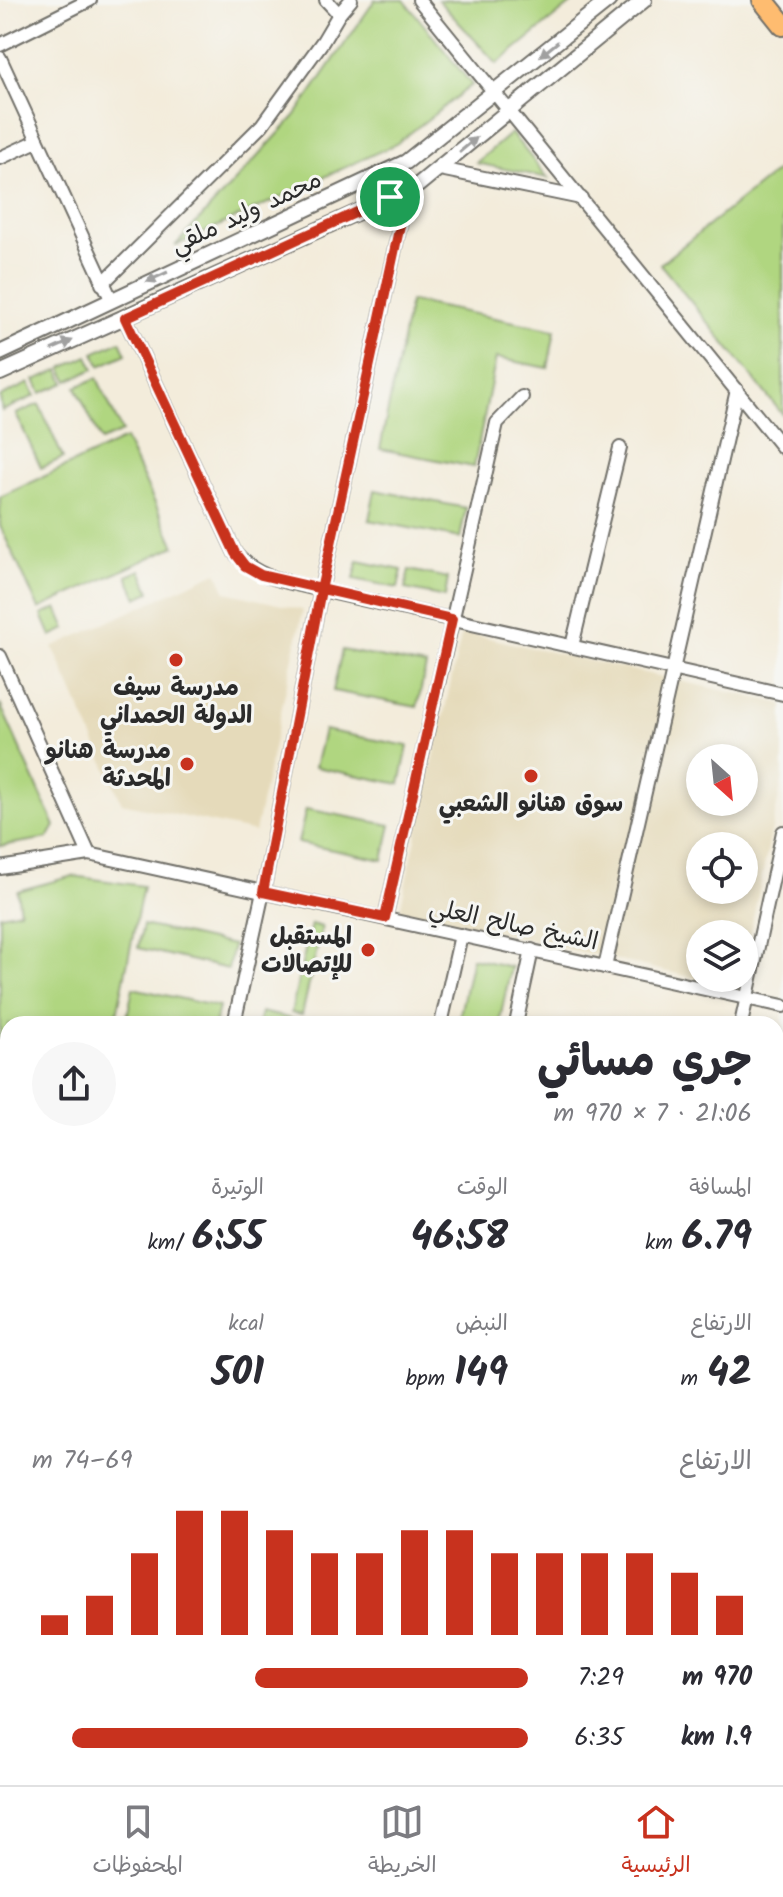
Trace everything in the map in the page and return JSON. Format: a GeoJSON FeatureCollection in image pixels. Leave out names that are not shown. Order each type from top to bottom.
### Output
{"type":"FeatureCollection","features":[{"type":"Feature","properties":{"kind":"highway"},"geometry":{"type":"LineString","coordinates":[[763,0],[783,25]]}},
{"type":"Feature","properties":{"kind":"street"},"geometry":{"type":"LineString","coordinates":[[0,45],[90,0]]}},
{"type":"Feature","properties":{"kind":"street"},"geometry":{"type":"LineString","coordinates":[[326,0],[339,14]]}},
{"type":"Feature","properties":{"kind":"street"},"geometry":{"type":"LineString","coordinates":[[102,284],[262,125],[351,0]]}},
{"type":"Feature","properties":{"kind":"street"},"geometry":{"type":"LineString","coordinates":[[419,0],[783,448]]}},
{"type":"Feature","properties":{"kind":"street","name":"محمد وليد ملقي"},"geometry":{"type":"LineString","coordinates":[[0,353],[406,162],[609,0]]}},
{"type":"Feature","properties":{"kind":"street","name":"محمد وليد ملقي"},"geometry":{"type":"LineString","coordinates":[[0,373],[418,185],[644,0]]}},
{"type":"Feature","properties":{"kind":"street"},"geometry":{"type":"LineString","coordinates":[[0,58],[111,299]]}},
{"type":"Feature","properties":{"kind":"street"},"geometry":{"type":"LineString","coordinates":[[0,158],[37,141]]}},
{"type":"Feature","properties":{"kind":"street"},"geometry":{"type":"LineString","coordinates":[[440,169],[581,198]]}},
{"type":"Feature","properties":{"kind":"street"},"geometry":{"type":"LineString","coordinates":[[236,1016],[321,590],[400,225],[390,197]]}},
{"type":"Feature","properties":{"kind":"street"},"geometry":{"type":"LineString","coordinates":[[125,318],[235,553],[245,566],[261,575],[321,590],[783,694]]}},
{"type":"Feature","properties":{"kind":"street"},"geometry":{"type":"LineString","coordinates":[[605,967],[737,390]]}},
{"type":"Feature","properties":{"kind":"street"},"geometry":{"type":"LineString","coordinates":[[385,918],[497,423],[522,397]]}},
{"type":"Feature","properties":{"kind":"street"},"geometry":{"type":"LineString","coordinates":[[572,646],[620,448]]}},
{"type":"Feature","properties":{"kind":"street"},"geometry":{"type":"LineString","coordinates":[[0,656],[89,854]]}},
{"type":"Feature","properties":{"kind":"street"},"geometry":{"type":"LineString","coordinates":[[743,1016],[783,832]]}},
{"type":"Feature","properties":{"kind":"street","name":"الشيخ صالح العلي"},"geometry":{"type":"LineString","coordinates":[[0,868],[89,854],[783,1006]]}},
{"type":"Feature","properties":{"kind":"street"},"geometry":{"type":"LineString","coordinates":[[443,1016],[461,935]]}},
{"type":"Feature","properties":{"kind":"street"},"geometry":{"type":"LineString","coordinates":[[518,1016],[532,950]]}},
{"type":"Feature","properties":{"kind":"shaded area"},"geometry":{"type":"Polygon","coordinates":[[[217,572],[226,592],[303,610],[255,832],[122,803],[53,647],[217,572]]]}},
{"type":"Feature","properties":{"kind":"shaded area"},"geometry":{"type":"Polygon","coordinates":[[[462,632],[783,704],[783,777],[758,895],[758,832],[686,832],[686,904],[756,904],[753,920],[686,920],[686,976],[400,910],[462,632]]]}},
{"type":"Feature","properties":{"kind":"green space"},"geometry":{"type":"Polygon","coordinates":[[[375,0],[404,0],[472,85],[396,144],[175,246],[295,116],[375,0]]]}},
{"type":"Feature","properties":{"kind":"green space"},"geometry":{"type":"Polygon","coordinates":[[[438,0],[576,0],[497,64],[438,0]]]}},
{"type":"Feature","properties":{"kind":"green space"},"geometry":{"type":"Polygon","coordinates":[[[511,133],[548,178],[476,163],[511,133]]]}},
{"type":"Feature","properties":{"kind":"green space"},"geometry":{"type":"Polygon","coordinates":[[[783,166],[783,415],[660,264],[783,166]]]}},
{"type":"Feature","properties":{"kind":"green space"},"geometry":{"type":"Polygon","coordinates":[[[410,301],[555,330],[548,368],[496,358],[474,467],[380,449],[410,301]]]}},
{"type":"Feature","properties":{"kind":"green space"},"geometry":{"type":"Polygon","coordinates":[[[120,341],[126,354],[100,366],[94,353],[120,341]]]}},
{"type":"Feature","properties":{"kind":"green space"},"geometry":{"type":"Polygon","coordinates":[[[88,356],[94,369],[68,381],[62,368],[88,356]]]}},
{"type":"Feature","properties":{"kind":"green space"},"geometry":{"type":"Polygon","coordinates":[[[59,370],[65,383],[41,393],[35,380],[59,370]]]}},
{"type":"Feature","properties":{"kind":"green space"},"geometry":{"type":"Polygon","coordinates":[[[97,378],[122,432],[101,441],[76,387],[97,378]]]}},
{"type":"Feature","properties":{"kind":"green space"},"geometry":{"type":"Polygon","coordinates":[[[29,383],[35,396],[2,411],[0,397],[29,383]]]}},
{"type":"Feature","properties":{"kind":"green space"},"geometry":{"type":"Polygon","coordinates":[[[39,404],[63,458],[41,468],[16,414],[39,404]]]}},
{"type":"Feature","properties":{"kind":"green space"},"geometry":{"type":"Polygon","coordinates":[[[125,439],[175,546],[39,609],[0,526],[0,497],[125,439]]]}},
{"type":"Feature","properties":{"kind":"green space"},"geometry":{"type":"Polygon","coordinates":[[[375,490],[466,508],[460,538],[369,520],[375,490]]]}},
{"type":"Feature","properties":{"kind":"green space"},"geometry":{"type":"Polygon","coordinates":[[[358,561],[402,570],[398,588],[354,579],[358,561]]]}},
{"type":"Feature","properties":{"kind":"green space"},"geometry":{"type":"Polygon","coordinates":[[[141,570],[150,592],[137,598],[127,576],[141,570]]]}},
{"type":"Feature","properties":{"kind":"green space"},"geometry":{"type":"Polygon","coordinates":[[[409,570],[448,578],[445,597],[405,589],[409,570]]]}},
{"type":"Feature","properties":{"kind":"green space"},"geometry":{"type":"Polygon","coordinates":[[[57,608],[66,629],[51,636],[42,615],[57,608]]]}},
{"type":"Feature","properties":{"kind":"green space"},"geometry":{"type":"Polygon","coordinates":[[[342,650],[426,666],[417,707],[333,691],[342,650]]]}},
{"type":"Feature","properties":{"kind":"green space"},"geometry":{"type":"Polygon","coordinates":[[[0,704],[55,826],[48,838],[0,846],[0,704]]]}},
{"type":"Feature","properties":{"kind":"green space"},"geometry":{"type":"Polygon","coordinates":[[[324,730],[408,746],[400,784],[315,767],[324,730]]]}},
{"type":"Feature","properties":{"kind":"green space"},"geometry":{"type":"Polygon","coordinates":[[[306,809],[391,825],[383,860],[298,843],[306,809]]]}},
{"type":"Feature","properties":{"kind":"green space"},"geometry":{"type":"Polygon","coordinates":[[[73,876],[143,886],[117,1016],[0,1016],[0,915],[20,911],[17,891],[73,876]]]}},
{"type":"Feature","properties":{"kind":"green space"},"geometry":{"type":"Polygon","coordinates":[[[311,924],[322,927],[302,1015],[291,1013],[311,924]]]}},
{"type":"Feature","properties":{"kind":"green space"},"geometry":{"type":"Polygon","coordinates":[[[143,925],[233,945],[228,969],[138,948],[143,925]]]}},
{"type":"Feature","properties":{"kind":"green space"},"geometry":{"type":"Polygon","coordinates":[[[472,958],[511,967],[501,1016],[460,1016],[472,958]]]}},
{"type":"Feature","properties":{"kind":"green space"},"geometry":{"type":"Polygon","coordinates":[[[133,988],[219,1007],[217,1016],[127,1016],[133,988]]]}},
{"type":"Feature","properties":{"kind":"place","name":"مدرسة سيف الدولة الحمداني"},"geometry":{"type":"Point","coordinates":[176,660]}},
{"type":"Feature","properties":{"kind":"place","name":"مدرسة هنانو المحدثة"},"geometry":{"type":"Point","coordinates":[187,764]}},
{"type":"Feature","properties":{"kind":"place","name":"سوق هنانو الشعبي"},"geometry":{"type":"Point","coordinates":[531,776]}},
{"type":"Feature","properties":{"kind":"place","name":"المستقبل للإتصالات"},"geometry":{"type":"Point","coordinates":[368,950]}},
{"type":"Feature","properties":{"kind":"route"},"geometry":{"type":"LineString","coordinates":[[390,197],[125,318],[235,553],[245,566],[261,575],[321,590],[452,619],[385,918],[263,892],[321,590],[400,225],[390,197]]}}]}
